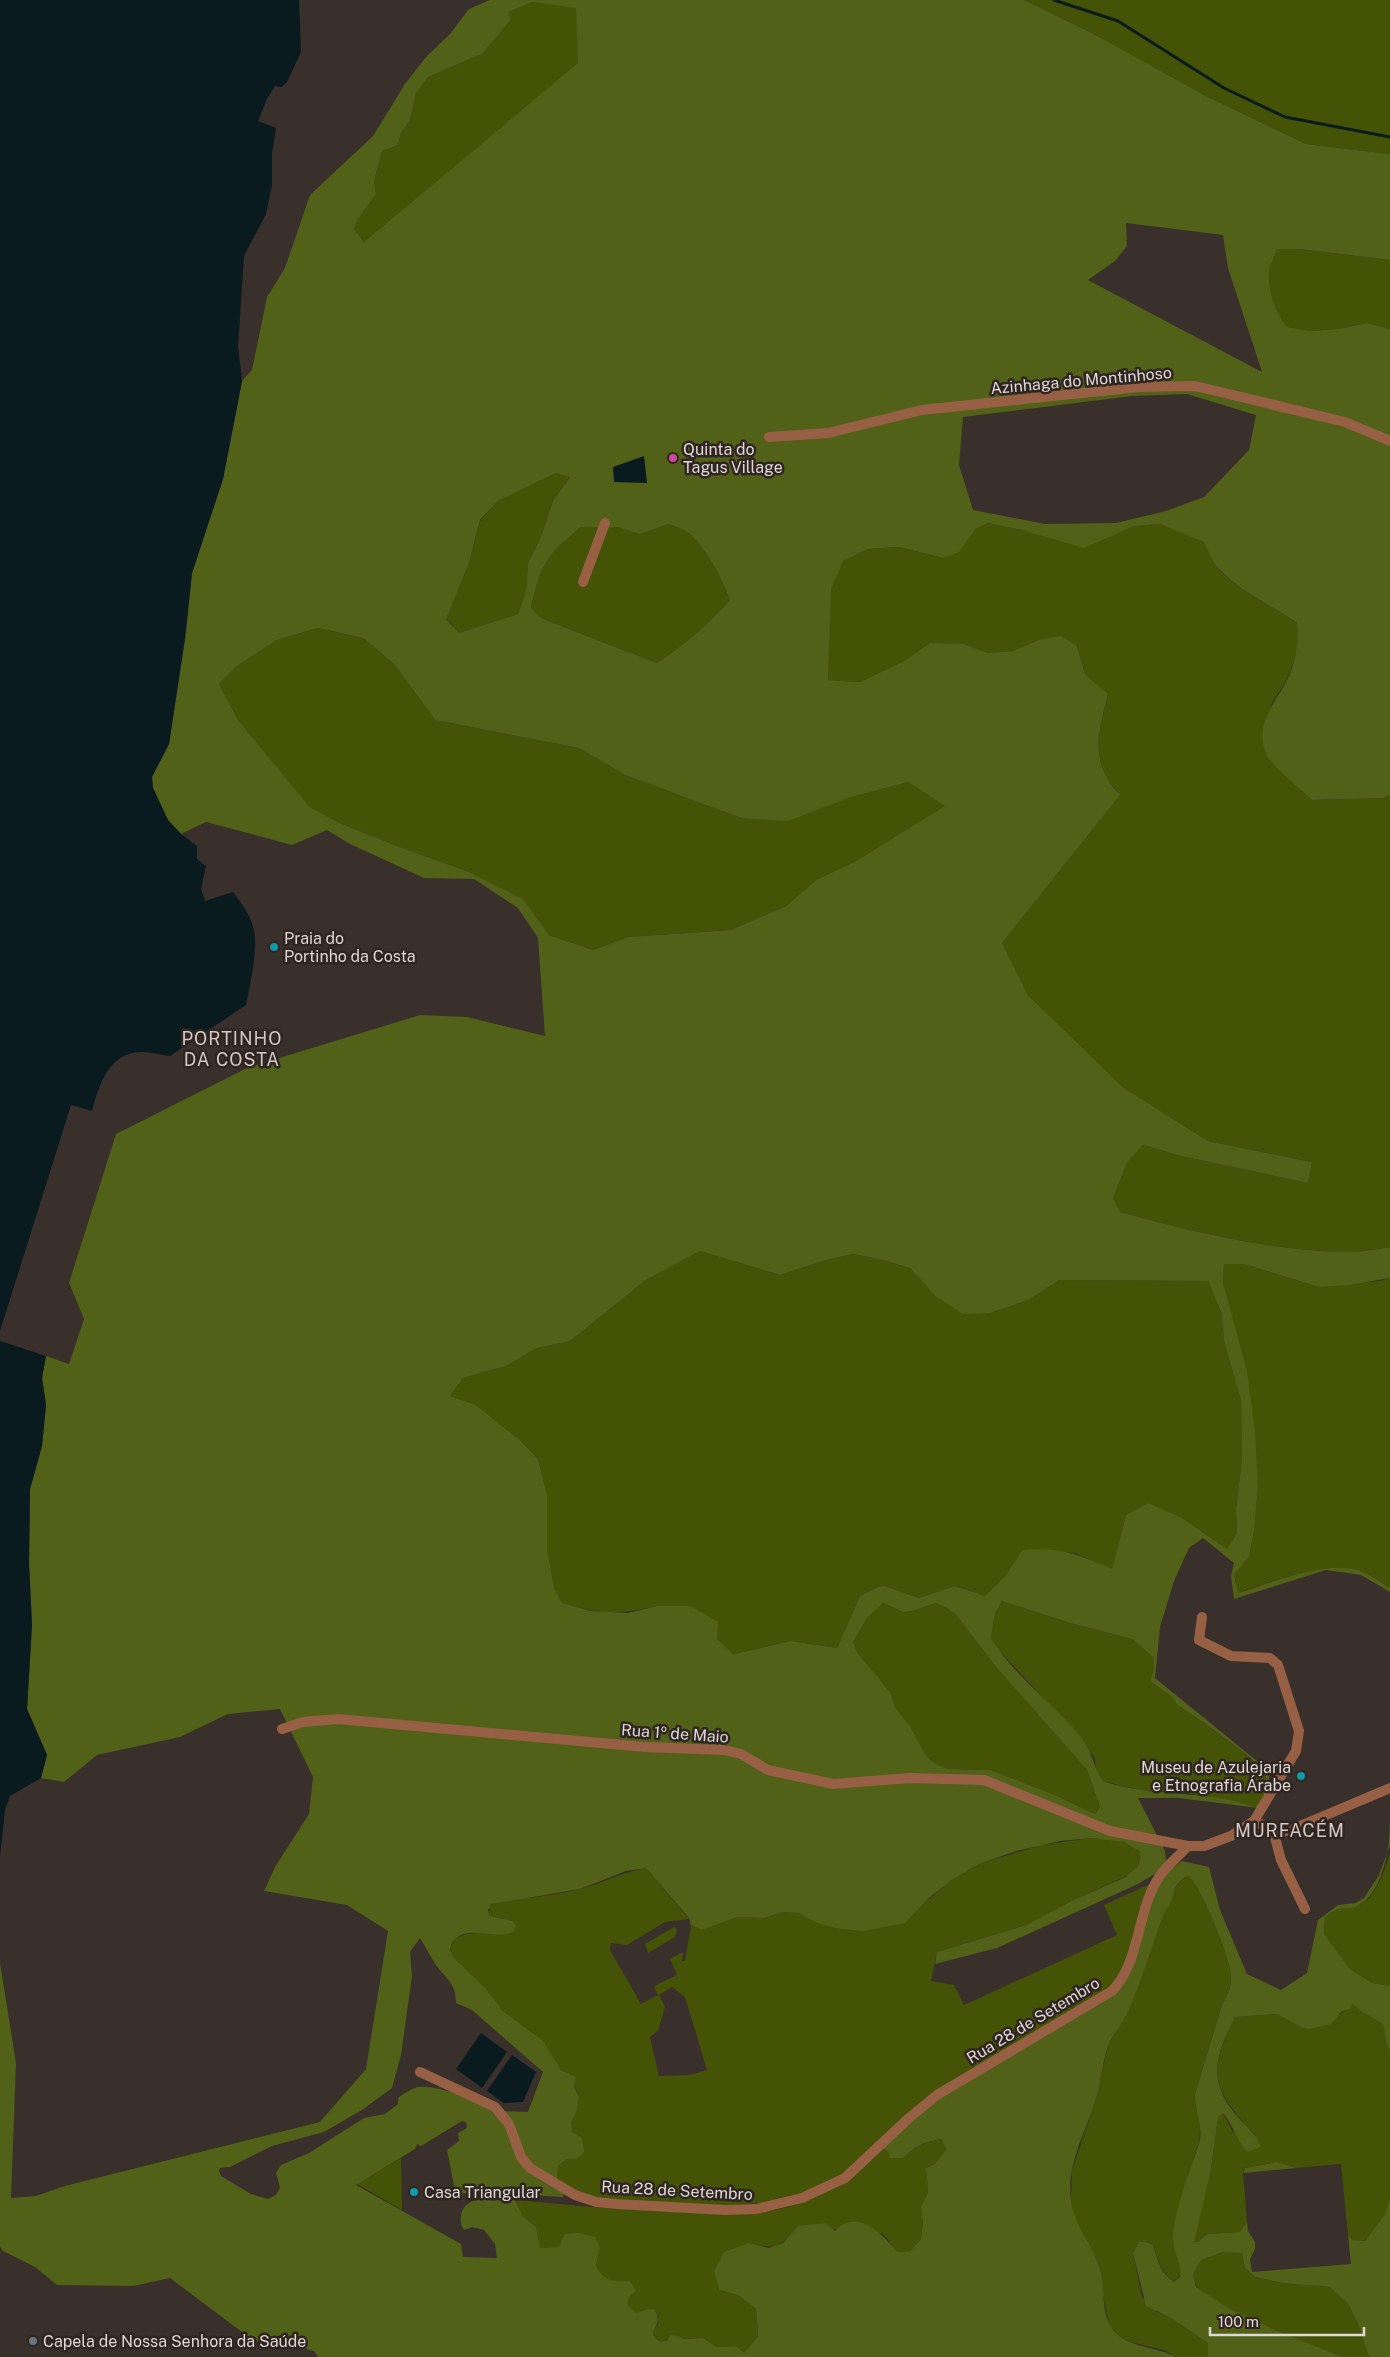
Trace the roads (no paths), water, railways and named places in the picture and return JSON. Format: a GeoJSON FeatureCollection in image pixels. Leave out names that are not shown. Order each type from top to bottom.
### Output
{"type":"FeatureCollection","features":[{"type":"Feature","properties":{"kind":"street","name":"Azinhaga do Montinhoso"},"geometry":{"type":"LineString","coordinates":[[769,437],[828,433],[922,410],[1139,387],[1195,386],[1345,422],[1390,441]]}},
{"type":"Feature","properties":{"kind":"street"},"geometry":{"type":"LineString","coordinates":[[583,582],[605,523]]}},
{"type":"Feature","properties":{"kind":"street"},"geometry":{"type":"LineString","coordinates":[[1202,1617],[1199,1640],[1231,1656],[1270,1658],[1278,1665],[1299,1731],[1296,1751],[1254,1821],[1273,1830],[1288,1830],[1390,1788]]}},
{"type":"Feature","properties":{"kind":"street","name":"Rua 1º de Maio"},"geometry":{"type":"LineString","coordinates":[[282,1729],[303,1722],[338,1719],[645,1747],[724,1750],[741,1754],[768,1770],[833,1784],[910,1778],[984,1780],[1110,1831],[1188,1846],[1204,1846],[1231,1836],[1254,1821]]}},
{"type":"Feature","properties":{"kind":"street"},"geometry":{"type":"LineString","coordinates":[[1273,1830],[1281,1860],[1305,1909]]}},
{"type":"Feature","properties":{"kind":"street","name":"Rua 28 de Setembro"},"geometry":{"type":"LineString","coordinates":[[420,2072],[495,2107],[509,2124],[521,2156],[530,2168],[560,2188],[580,2197],[612,2204],[725,2210],[756,2209],[787,2203],[817,2193],[845,2178],[909,2118],[937,2095],[1112,1991],[1125,1973],[1145,1910],[1159,1877],[1188,1846]]}},
{"type":"Feature","properties":{"kind":"waterway"},"geometry":{"type":"LineString","coordinates":[[1054,0],[1118,21],[1224,88],[1285,117],[1390,137]]}},
{"type":"Feature","properties":{"kind":"place","name":"Quinta do Tagus Village"},"geometry":{"type":"Point","coordinates":[673,458]}},
{"type":"Feature","properties":{"kind":"place","name":"Praia do Portinho da Costa"},"geometry":{"type":"Point","coordinates":[274,947]}},
{"type":"Feature","properties":{"kind":"place","name":"Museu de Azulejaria e Etnografia Árabe"},"geometry":{"type":"Point","coordinates":[1301,1776]}},
{"type":"Feature","properties":{"kind":"place","name":"Casa Triangular"},"geometry":{"type":"Point","coordinates":[414,2192]}},
{"type":"Feature","properties":{"kind":"place","name":"Capela de Nossa Senhora da Saúde"},"geometry":{"type":"Point","coordinates":[33,2341]}},
{"type":"Feature","properties":{"kind":"district","name":"PORTINHO DA COSTA"},"geometry":{"type":"Point","coordinates":[232,1049]}},
{"type":"Feature","properties":{"kind":"district","name":"MURFACÉM"},"geometry":{"type":"Point","coordinates":[1290,1831]}}]}
